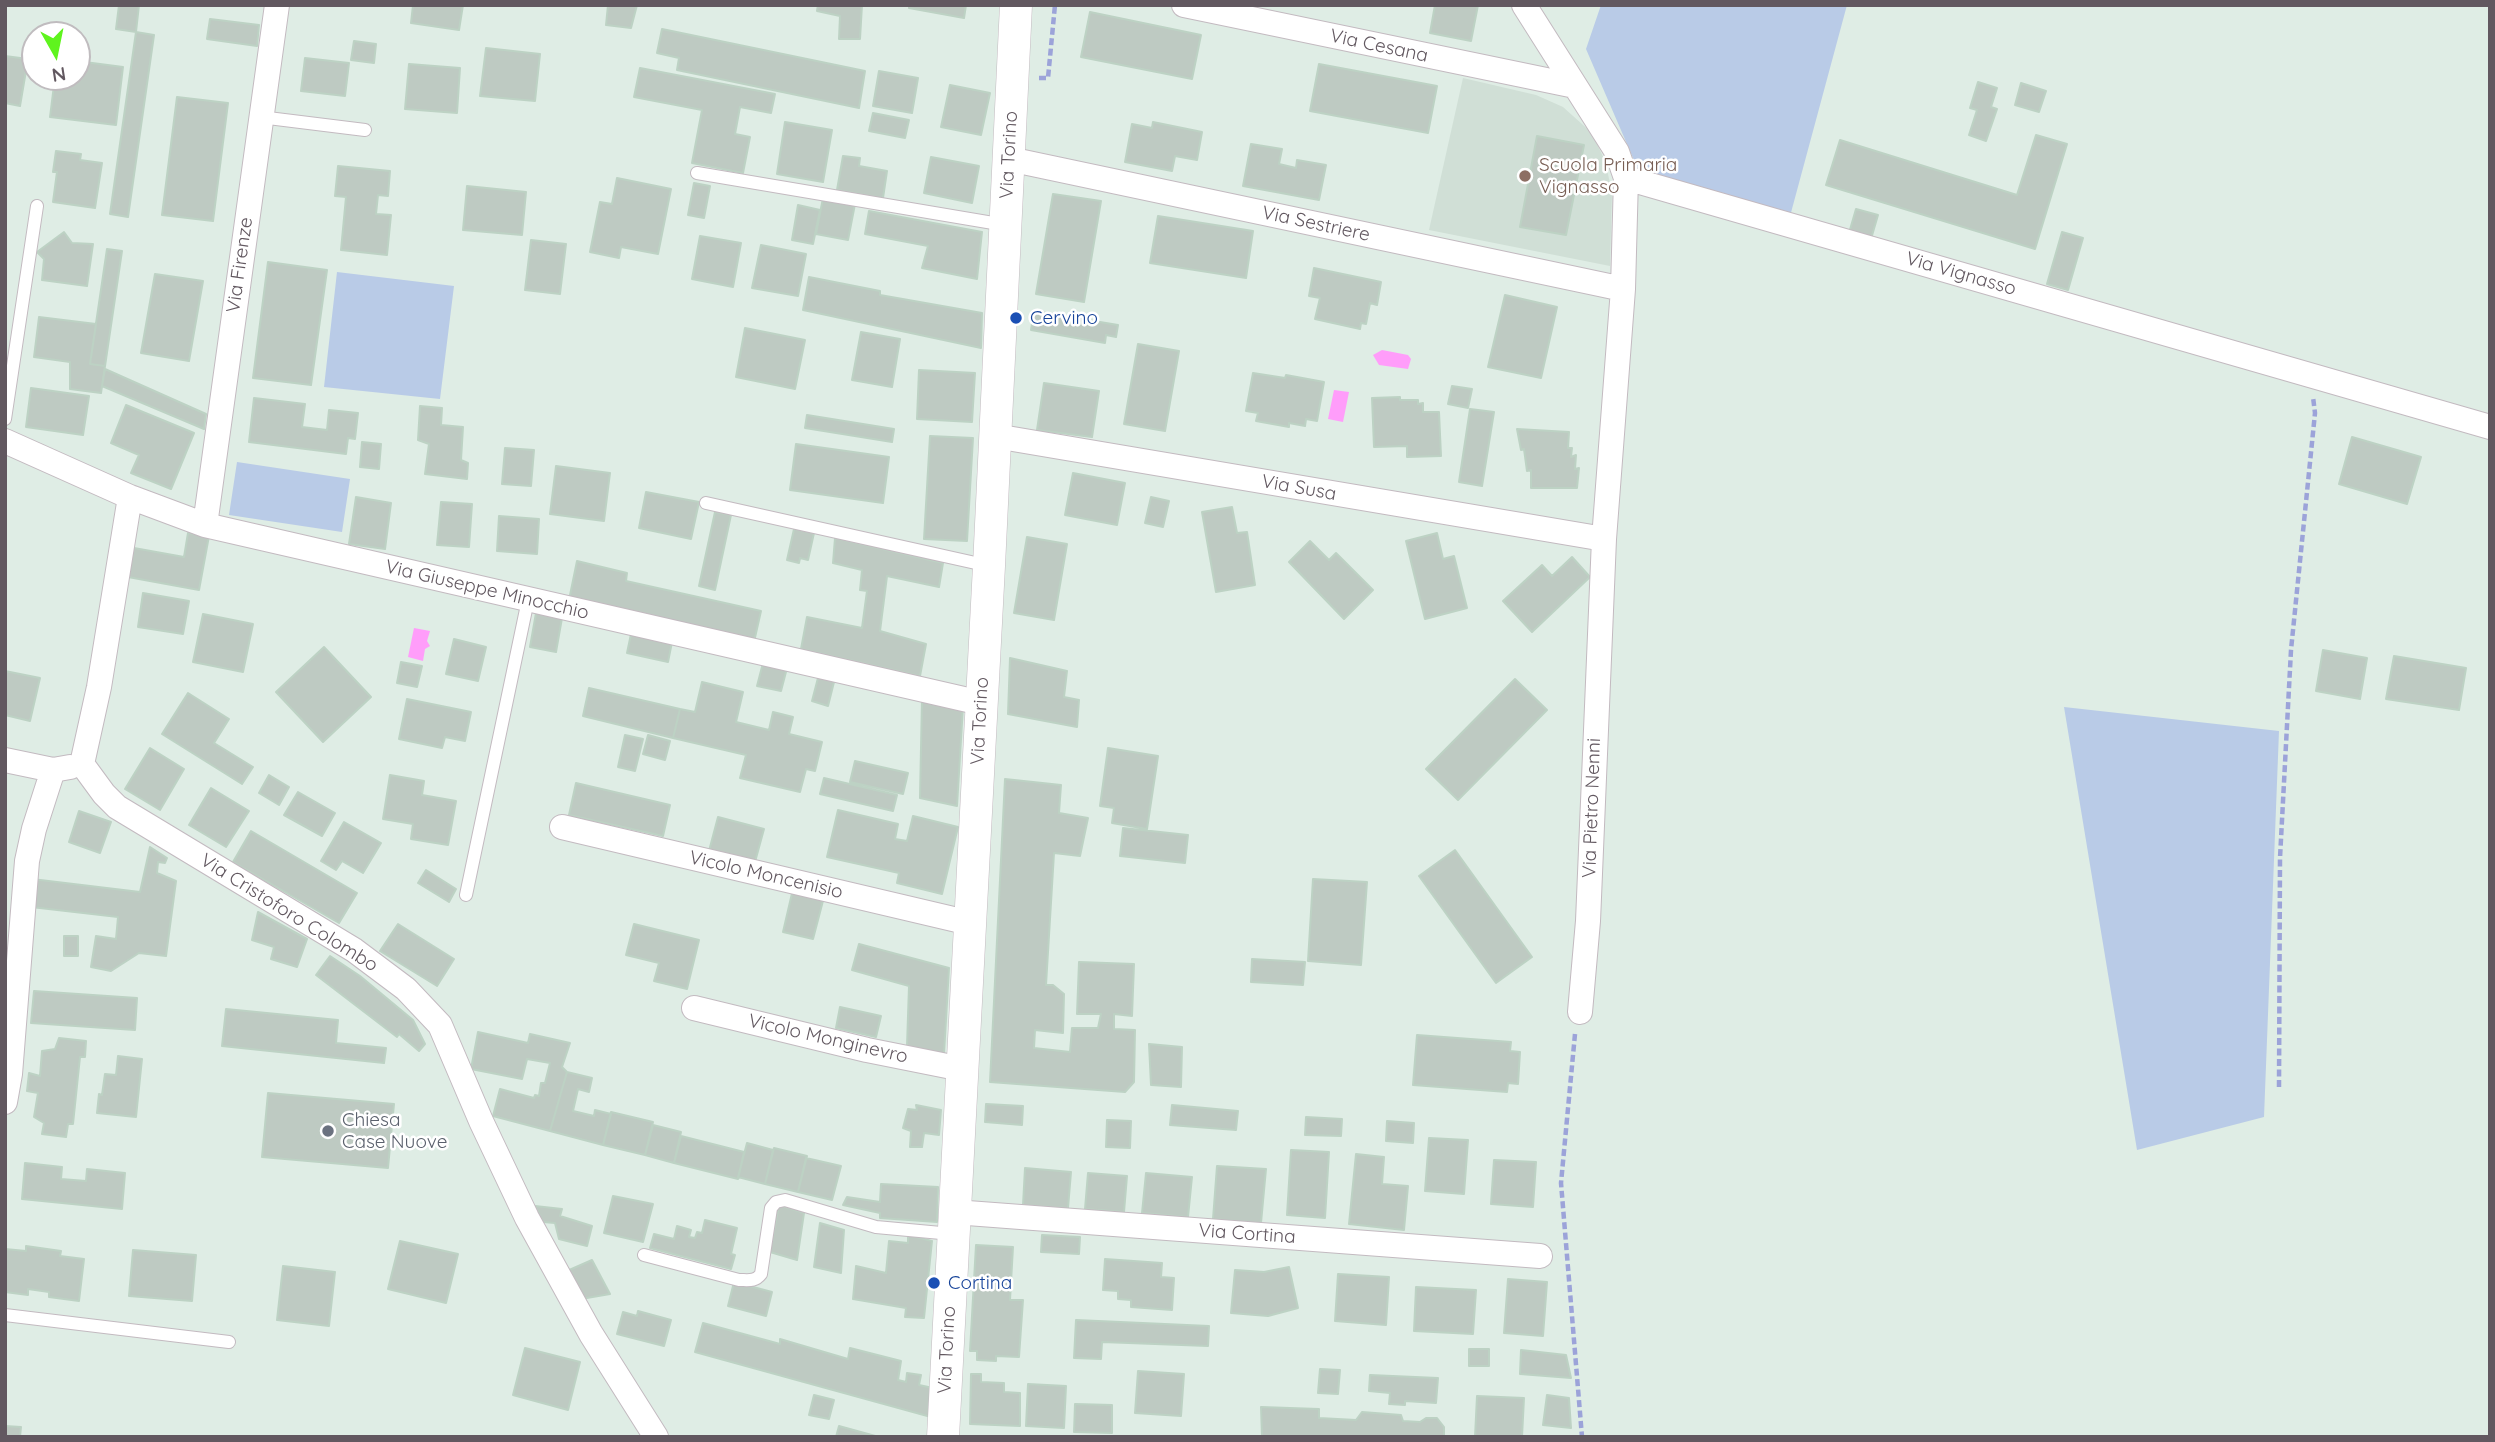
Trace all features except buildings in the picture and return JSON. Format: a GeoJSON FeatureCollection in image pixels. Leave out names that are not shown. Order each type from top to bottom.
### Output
{"type":"FeatureCollection","features":[{"type":"Feature","properties":{"kind":"street","name":"Via Firenze"},"geometry":{"type":"LineString","coordinates":[[205,525],[276,5]]}},
{"type":"Feature","properties":{"kind":"street","name":"Via Torino"},"geometry":{"type":"LineString","coordinates":[[943,1437],[1016,5]]}},
{"type":"Feature","properties":{"kind":"street","name":"Via Cesana"},"geometry":{"type":"LineString","coordinates":[[1184,5],[1574,86]]}},
{"type":"Feature","properties":{"kind":"street"},"geometry":{"type":"LineString","coordinates":[[1524,5],[1617,152],[1626,178]]}},
{"type":"Feature","properties":{"kind":"street","name":"Via Sestriere"},"geometry":{"type":"LineString","coordinates":[[1009,159],[1623,289]]}},
{"type":"Feature","properties":{"kind":"street","name":"Via Pietro Nenni"},"geometry":{"type":"LineString","coordinates":[[1580,1012],[1588,921],[1604,539],[1623,289],[1626,178]]}},
{"type":"Feature","properties":{"kind":"street","name":"Via Vignasso"},"geometry":{"type":"LineString","coordinates":[[1626,178],[2490,427]]}},
{"type":"Feature","properties":{"kind":"street","name":"Via Susa"},"geometry":{"type":"LineString","coordinates":[[995,436],[1604,539]]}},
{"type":"Feature","properties":{"kind":"street","name":"Via Giuseppe Minocchio"},"geometry":{"type":"LineString","coordinates":[[5,441],[130,497],[205,525],[981,703]]}},
{"type":"Feature","properties":{"kind":"street"},"geometry":{"type":"LineString","coordinates":[[5,760],[53,770],[82,764],[99,687],[130,497]]}},
{"type":"Feature","properties":{"kind":"street","name":"Via Cristoforo Colombo"},"geometry":{"type":"LineString","coordinates":[[82,764],[117,807],[354,950],[406,989],[440,1025],[527,1218],[591,1334],[656,1437]]}},
{"type":"Feature","properties":{"kind":"street"},"geometry":{"type":"LineString","coordinates":[[5,1102],[12,971],[27,861],[53,770]]}},
{"type":"Feature","properties":{"kind":"street","name":"Vicolo Moncenisio"},"geometry":{"type":"LineString","coordinates":[[562,827],[970,923]]}},
{"type":"Feature","properties":{"kind":"street","name":"Vicolo Monginevro"},"geometry":{"type":"LineString","coordinates":[[694,1008],[867,1050],[962,1069]]}},
{"type":"Feature","properties":{"kind":"street","name":"Via Cortina"},"geometry":{"type":"LineString","coordinates":[[953,1223],[1540,1256]]}},
{"type":"Feature","properties":{"kind":"lane"},"geometry":{"type":"LineString","coordinates":[[260,117],[365,130]]}},
{"type":"Feature","properties":{"kind":"lane"},"geometry":{"type":"LineString","coordinates":[[697,173],[1005,225]]}},
{"type":"Feature","properties":{"kind":"lane"},"geometry":{"type":"LineString","coordinates":[[5,419],[37,206]]}},
{"type":"Feature","properties":{"kind":"lane"},"geometry":{"type":"LineString","coordinates":[[706,503],[989,566]]}},
{"type":"Feature","properties":{"kind":"lane"},"geometry":{"type":"LineString","coordinates":[[466,895],[528,600]]}},
{"type":"Feature","properties":{"kind":"lane"},"geometry":{"type":"LineString","coordinates":[[644,1255],[752,1281],[761,1274],[771,1208],[776,1202],[785,1200],[876,1227],[953,1223]]}},
{"type":"Feature","properties":{"kind":"lane"},"geometry":{"type":"LineString","coordinates":[[5,1315],[229,1342]]}},
{"type":"Feature","properties":{"kind":"path"},"geometry":{"type":"LineString","coordinates":[[2279,1087],[2280,858],[2291,650],[2315,414],[2310,375]]}},
{"type":"Feature","properties":{"kind":"path"},"geometry":{"type":"LineString","coordinates":[[1580,1012],[1571,1068],[1561,1183],[1582,1437]]}},
{"type":"Feature","properties":{"kind":"shaded area"},"geometry":{"type":"Polygon","coordinates":[[[1601,5],[1847,5],[1789,220],[1634,173],[1633,158],[1586,49],[1601,5]]]}},
{"type":"Feature","properties":{"kind":"shaded area","name":"Scuola Primaria Vignasso"},"geometry":{"type":"Polygon","coordinates":[[[1463,78],[1536,95],[1563,107],[1592,133],[1605,161],[1612,192],[1610,266],[1429,230],[1463,78]]]}},
{"type":"Feature","properties":{"kind":"shaded area"},"geometry":{"type":"Polygon","coordinates":[[[337,272],[454,286],[440,399],[324,387],[337,272]]]}},
{"type":"Feature","properties":{"kind":"shaded area"},"geometry":{"type":"Polygon","coordinates":[[[1382,350],[1408,355],[1411,359],[1408,369],[1379,365],[1373,355],[1382,350]]]}},
{"type":"Feature","properties":{"kind":"shaded area"},"geometry":{"type":"Polygon","coordinates":[[[1334,390],[1349,392],[1343,422],[1328,419],[1334,390]]]}},
{"type":"Feature","properties":{"kind":"shaded area"},"geometry":{"type":"Polygon","coordinates":[[[237,462],[350,479],[342,532],[229,515],[237,462]]]}},
{"type":"Feature","properties":{"kind":"shaded area"},"geometry":{"type":"Polygon","coordinates":[[[414,628],[430,631],[427,641],[430,646],[425,649],[423,661],[408,657],[414,628]]]}},
{"type":"Feature","properties":{"kind":"shaded area"},"geometry":{"type":"Polygon","coordinates":[[[2064,707],[2279,731],[2264,1117],[2137,1150],[2064,707]]]}},
{"type":"Feature","properties":{"kind":"place","name":"Scuola Primaria Vignasso"},"geometry":{"type":"Point","coordinates":[1525,176]}},
{"type":"Feature","properties":{"kind":"place","name":"Cervino"},"geometry":{"type":"Point","coordinates":[1016,318]}},
{"type":"Feature","properties":{"kind":"place","name":"Chiesa Case Nuove"},"geometry":{"type":"Point","coordinates":[328,1131]}},
{"type":"Feature","properties":{"kind":"place","name":"Cortina"},"geometry":{"type":"Point","coordinates":[934,1283]}}]}
